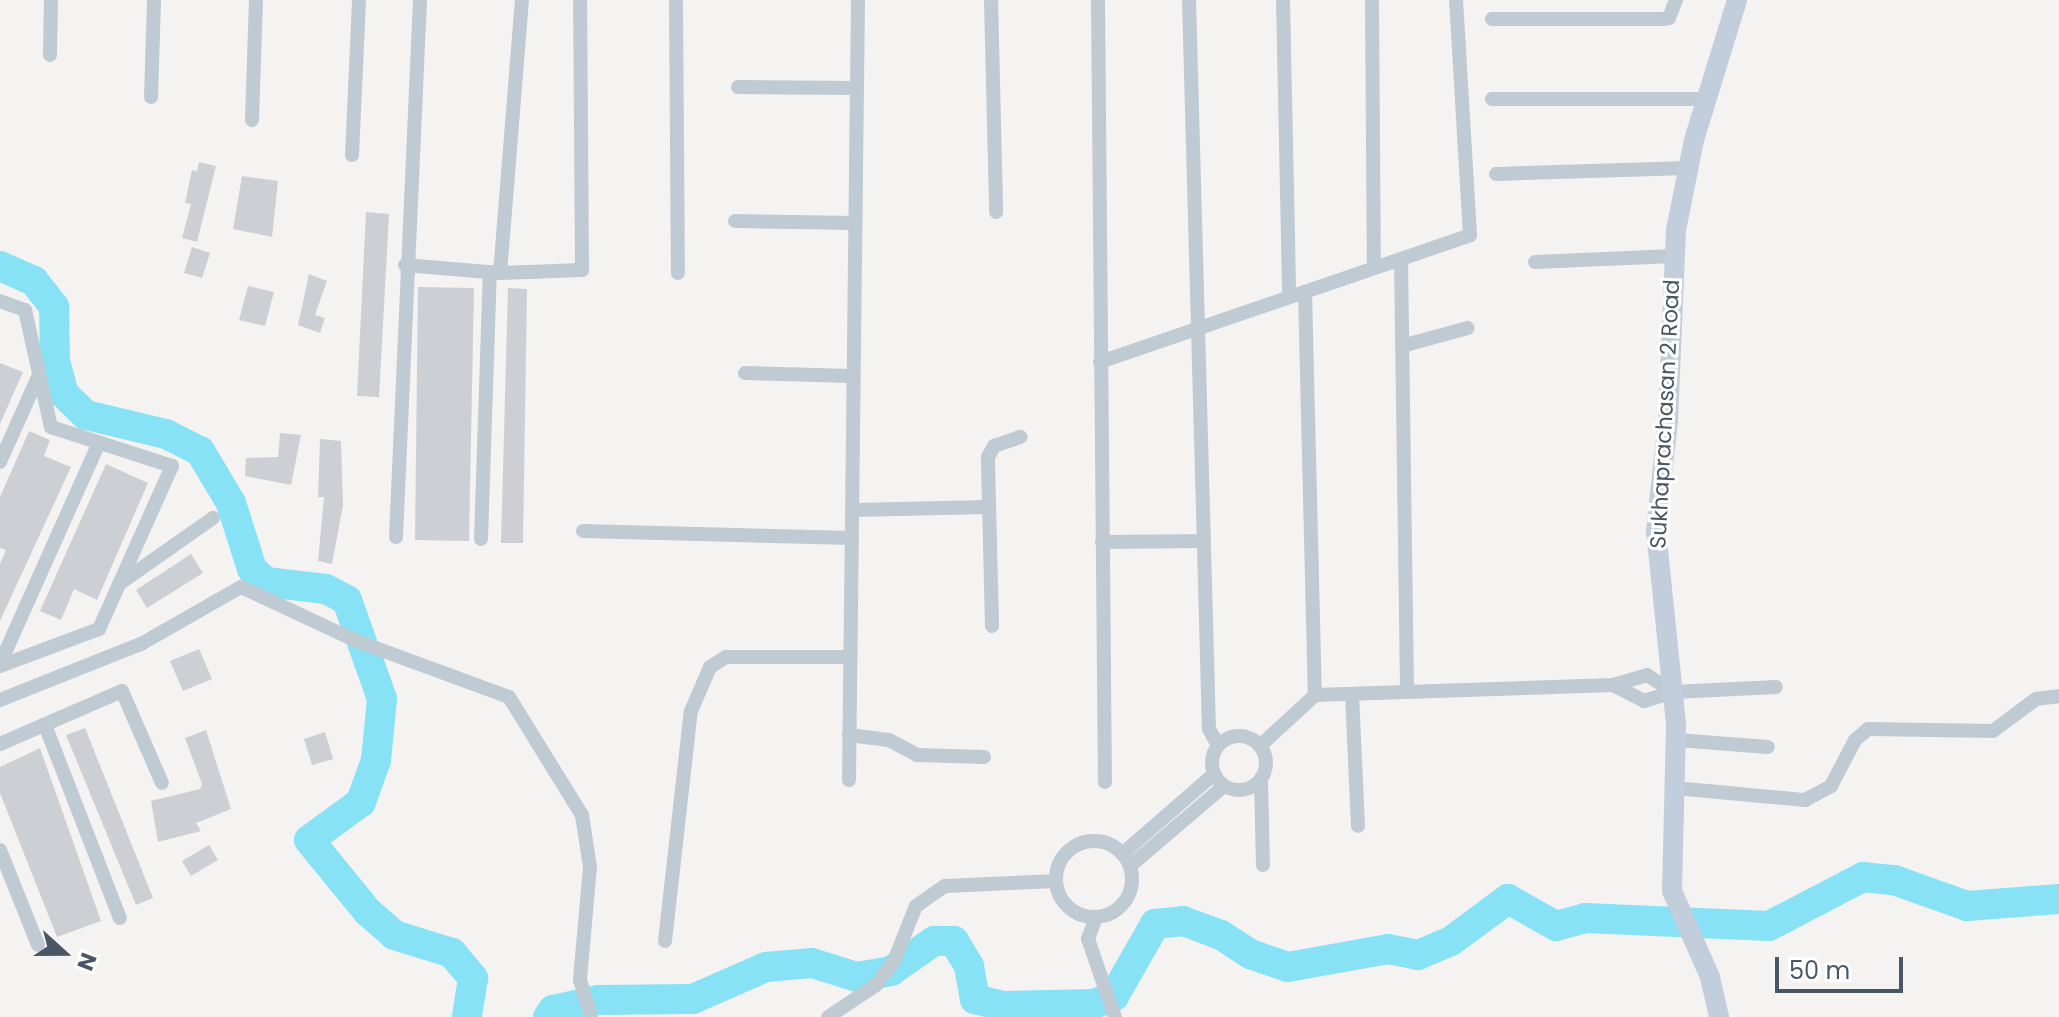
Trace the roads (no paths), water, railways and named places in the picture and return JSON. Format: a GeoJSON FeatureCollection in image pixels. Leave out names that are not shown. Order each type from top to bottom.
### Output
{"type":"FeatureCollection","features":[{"type":"Feature","properties":{"kind":"street"},"geometry":{"type":"LineString","coordinates":[[50,55],[51,0]]}},
{"type":"Feature","properties":{"kind":"street"},"geometry":{"type":"LineString","coordinates":[[151,97],[154,0]]}},
{"type":"Feature","properties":{"kind":"street"},"geometry":{"type":"LineString","coordinates":[[252,120],[256,0]]}},
{"type":"Feature","properties":{"kind":"street"},"geometry":{"type":"LineString","coordinates":[[352,155],[359,0]]}},
{"type":"Feature","properties":{"kind":"street"},"geometry":{"type":"LineString","coordinates":[[396,537],[405,265],[420,0]]}},
{"type":"Feature","properties":{"kind":"street"},"geometry":{"type":"LineString","coordinates":[[481,539],[495,273],[522,0]]}},
{"type":"Feature","properties":{"kind":"street"},"geometry":{"type":"LineString","coordinates":[[405,265],[495,273],[563,274],[577,273],[584,265],[580,0]]}},
{"type":"Feature","properties":{"kind":"street"},"geometry":{"type":"LineString","coordinates":[[676,0],[678,273]]}},
{"type":"Feature","properties":{"kind":"street"},"geometry":{"type":"LineString","coordinates":[[849,780],[858,0]]}},
{"type":"Feature","properties":{"kind":"street"},"geometry":{"type":"LineString","coordinates":[[991,0],[996,212]]}},
{"type":"Feature","properties":{"kind":"street"},"geometry":{"type":"LineString","coordinates":[[1098,0],[1105,782]]}},
{"type":"Feature","properties":{"kind":"street"},"geometry":{"type":"LineString","coordinates":[[1189,0],[1209,729],[1218,745]]}},
{"type":"Feature","properties":{"kind":"street"},"geometry":{"type":"LineString","coordinates":[[1283,0],[1289,297]]}},
{"type":"Feature","properties":{"kind":"street"},"geometry":{"type":"LineString","coordinates":[[1372,0],[1374,268]]}},
{"type":"Feature","properties":{"kind":"street"},"geometry":{"type":"LineString","coordinates":[[1100,362],[1470,235],[1456,0]]}},
{"type":"Feature","properties":{"kind":"street"},"geometry":{"type":"LineString","coordinates":[[1492,19],[1663,19],[1669,18],[1676,0]]}},
{"type":"Feature","properties":{"kind":"street","name":"Sukhaprachasan 2 Road"},"geometry":{"type":"LineString","coordinates":[[1719,1017],[1710,977],[1672,891],[1677,740],[1656,531],[1669,405],[1674,256],[1688,168],[1737,0]]}},
{"type":"Feature","properties":{"kind":"street"},"geometry":{"type":"LineString","coordinates":[[738,87],[857,88]]}},
{"type":"Feature","properties":{"kind":"street"},"geometry":{"type":"LineString","coordinates":[[1492,99],[1707,99]]}},
{"type":"Feature","properties":{"kind":"street"},"geometry":{"type":"LineString","coordinates":[[1496,174],[1688,168]]}},
{"type":"Feature","properties":{"kind":"street"},"geometry":{"type":"LineString","coordinates":[[735,221],[854,223]]}},
{"type":"Feature","properties":{"kind":"street"},"geometry":{"type":"LineString","coordinates":[[1535,262],[1674,256]]}},
{"type":"Feature","properties":{"kind":"street"},"geometry":{"type":"LineString","coordinates":[[1401,259],[1407,692]]}},
{"type":"Feature","properties":{"kind":"street"},"geometry":{"type":"LineString","coordinates":[[1305,292],[1315,695]]}},
{"type":"Feature","properties":{"kind":"street"},"geometry":{"type":"LineString","coordinates":[[0,301],[25,310],[51,427],[172,466],[99,629],[0,665]]}},
{"type":"Feature","properties":{"kind":"street"},"geometry":{"type":"LineString","coordinates":[[1402,346],[1468,328]]}},
{"type":"Feature","properties":{"kind":"street"},"geometry":{"type":"LineString","coordinates":[[745,373],[852,376]]}},
{"type":"Feature","properties":{"kind":"street"},"geometry":{"type":"LineString","coordinates":[[0,462],[40,375]]}},
{"type":"Feature","properties":{"kind":"street"},"geometry":{"type":"LineString","coordinates":[[992,626],[987,507],[989,451],[1020,437]]}},
{"type":"Feature","properties":{"kind":"street"},"geometry":{"type":"LineString","coordinates":[[0,665],[99,443]]}},
{"type":"Feature","properties":{"kind":"street"},"geometry":{"type":"LineString","coordinates":[[853,510],[987,507]]}},
{"type":"Feature","properties":{"kind":"street"},"geometry":{"type":"LineString","coordinates":[[119,584],[213,518]]}},
{"type":"Feature","properties":{"kind":"street"},"geometry":{"type":"LineString","coordinates":[[583,531],[852,538]]}},
{"type":"Feature","properties":{"kind":"street"},"geometry":{"type":"LineString","coordinates":[[1102,542],[1204,541]]}},
{"type":"Feature","properties":{"kind":"street"},"geometry":{"type":"LineString","coordinates":[[0,700],[141,644],[241,587],[371,647],[509,697],[582,815],[590,867],[580,980],[591,1017]]}},
{"type":"Feature","properties":{"kind":"street"},"geometry":{"type":"LineString","coordinates":[[665,941],[691,711],[710,667],[726,657],[850,657]]}},
{"type":"Feature","properties":{"kind":"street"},"geometry":{"type":"LineString","coordinates":[[1260,746],[1315,695],[1613,685],[1647,675],[1673,692]]}},
{"type":"Feature","properties":{"kind":"street"},"geometry":{"type":"LineString","coordinates":[[1613,685],[1644,701],[1673,692],[1776,687]]}},
{"type":"Feature","properties":{"kind":"street"},"geometry":{"type":"LineString","coordinates":[[0,744],[122,691],[162,783]]}},
{"type":"Feature","properties":{"kind":"street"},"geometry":{"type":"LineString","coordinates":[[1352,694],[1358,826]]}},
{"type":"Feature","properties":{"kind":"street"},"geometry":{"type":"LineString","coordinates":[[1675,788],[1805,800],[1831,786],[1855,740],[1868,729],[1993,731],[2036,699],[2059,696]]}},
{"type":"Feature","properties":{"kind":"street"},"geometry":{"type":"LineString","coordinates":[[45,725],[120,918]]}},
{"type":"Feature","properties":{"kind":"street"},"geometry":{"type":"LineString","coordinates":[[849,735],[889,740],[917,755],[984,757]]}},
{"type":"Feature","properties":{"kind":"street"},"geometry":{"type":"LineString","coordinates":[[1261,779],[1240,791],[1224,786],[1214,774],[1211,759],[1218,745],[1244,736],[1260,746],[1266,762],[1261,779],[1263,865]]}},
{"type":"Feature","properties":{"kind":"street"},"geometry":{"type":"LineString","coordinates":[[1677,740],[1768,747]]}},
{"type":"Feature","properties":{"kind":"street"},"geometry":{"type":"LineString","coordinates":[[1114,1014],[1088,939],[1096,917],[1125,900],[1126,860],[1214,774]]}},
{"type":"Feature","properties":{"kind":"street"},"geometry":{"type":"LineString","coordinates":[[1126,860],[1224,786]]}},
{"type":"Feature","properties":{"kind":"street"},"geometry":{"type":"LineString","coordinates":[[1096,917],[1072,910],[1056,881],[1061,861],[1075,846],[1105,843],[1126,860]]}},
{"type":"Feature","properties":{"kind":"street"},"geometry":{"type":"LineString","coordinates":[[0,850],[38,945]]}},
{"type":"Feature","properties":{"kind":"street"},"geometry":{"type":"LineString","coordinates":[[828,1017],[876,985],[894,961],[916,906],[945,886],[1056,881]]}},
{"type":"Feature","properties":{"kind":"waterway"},"geometry":{"type":"LineString","coordinates":[[0,266],[34,281],[54,307],[55,361],[64,394],[86,415],[166,434],[200,451],[231,503],[252,569],[266,582],[326,589],[347,600],[382,699],[376,760],[361,802],[309,840],[368,912],[394,935],[452,953],[473,978],[467,1017]]}},
{"type":"Feature","properties":{"kind":"waterway"},"geometry":{"type":"LineString","coordinates":[[548,1017],[553,1010],[598,1000],[693,999],[766,967],[812,963],[857,977],[891,971],[934,941],[954,941],[969,966],[975,999],[1004,1006],[1094,1004],[1114,996],[1155,924],[1183,921],[1221,935],[1250,954],[1288,967],[1388,949],[1418,955],[1451,941],[1508,899],[1556,926],[1585,918],[1769,926],[1863,877],[1894,880],[1967,906],[2059,899]]}}]}
